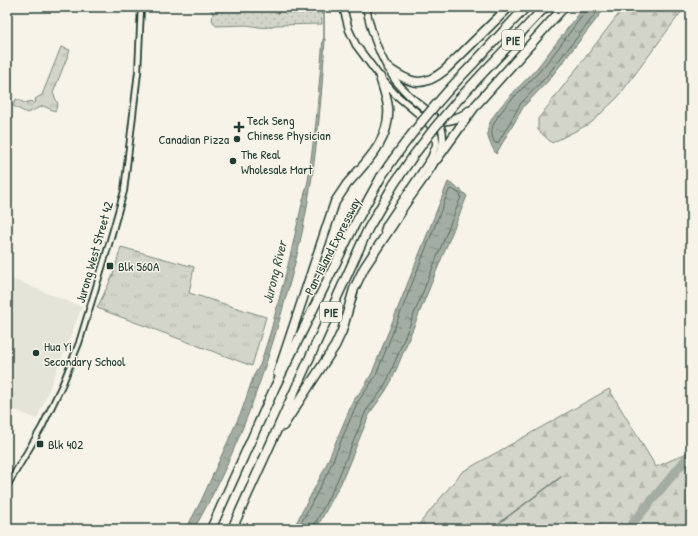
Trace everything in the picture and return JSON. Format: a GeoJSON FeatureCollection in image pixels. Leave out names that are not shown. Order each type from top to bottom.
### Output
{"type":"FeatureCollection","features":[{"type":"Feature","properties":{"kind":"highway"},"geometry":{"type":"LineString","coordinates":[[388,68],[400,76],[412,81],[426,81],[436,78],[509,7]]}},
{"type":"Feature","properties":{"kind":"highway","name":"Pan-Island Expressway"},"geometry":{"type":"LineString","coordinates":[[211,529],[270,399],[355,224],[381,178],[402,145],[448,89],[526,7]]}},
{"type":"Feature","properties":{"kind":"highway","name":"Pan-Island Expressway"},"geometry":{"type":"LineString","coordinates":[[232,529],[368,229],[394,184],[413,154],[436,124],[545,7]]}},
{"type":"Feature","properties":{"kind":"highway"},"geometry":{"type":"LineString","coordinates":[[437,159],[476,105],[564,7]]}},
{"type":"Feature","properties":{"kind":"highway"},"geometry":{"type":"LineString","coordinates":[[270,399],[289,336],[335,202],[346,186],[375,152],[388,124],[388,107],[380,78]]}},
{"type":"Feature","properties":{"kind":"highway"},"geometry":{"type":"LineString","coordinates":[[427,121],[444,121],[457,118],[465,114],[476,105]]}},
{"type":"Feature","properties":{"kind":"highway"},"geometry":{"type":"LineString","coordinates":[[272,442],[335,346],[342,331],[354,289],[364,268],[401,212]]}},
{"type":"Feature","properties":{"kind":"main road"},"geometry":{"type":"LineString","coordinates":[[343,7],[349,30],[356,45],[380,78],[395,94],[427,121],[435,133],[436,145],[434,152],[386,225],[384,232],[385,235]]}},
{"type":"Feature","properties":{"kind":"main road"},"geometry":{"type":"LineString","coordinates":[[366,7],[376,45],[388,68],[402,88],[427,109],[438,121],[443,130],[444,139],[437,159],[401,212]]}},
{"type":"Feature","properties":{"kind":"street","name":"Jurong West Street 42"},"geometry":{"type":"LineString","coordinates":[[7,486],[42,426],[63,383],[79,343],[124,191],[138,72],[141,7]]}},
{"type":"Feature","properties":{"kind":"shaded area","name":"Hua Yi Secondary School"},"geometry":{"type":"Polygon","coordinates":[[[7,277],[82,307],[37,419],[7,407],[7,277]]]}},
{"type":"Feature","properties":{"kind":"green space"},"geometry":{"type":"Polygon","coordinates":[[[209,7],[321,7],[322,24],[275,25],[264,27],[246,25],[216,26],[212,20],[213,13],[209,7]]]}},
{"type":"Feature","properties":{"kind":"green space"},"geometry":{"type":"Polygon","coordinates":[[[624,7],[685,7],[618,97],[591,123],[552,143],[538,130],[538,119],[624,7]]]}},
{"type":"Feature","properties":{"kind":"green space"},"geometry":{"type":"Polygon","coordinates":[[[61,47],[70,50],[53,93],[58,104],[55,111],[43,106],[27,113],[13,106],[16,99],[25,103],[31,101],[33,103],[36,102],[35,99],[42,95],[61,47]]]}},
{"type":"Feature","properties":{"kind":"green space"},"geometry":{"type":"Polygon","coordinates":[[[121,247],[194,267],[189,293],[266,317],[252,366],[97,308],[113,275],[121,247]]]}},
{"type":"Feature","properties":{"kind":"green space"},"geometry":{"type":"Polygon","coordinates":[[[609,389],[656,467],[691,451],[691,529],[415,529],[462,472],[609,389]]]}},
{"type":"Feature","properties":{"kind":"water"},"geometry":{"type":"Polygon","coordinates":[[[584,7],[606,7],[548,81],[524,106],[496,154],[489,141],[488,135],[488,128],[491,121],[502,105],[537,68],[584,7]]]}},
{"type":"Feature","properties":{"kind":"water","name":"Jurong River"},"geometry":{"type":"Polygon","coordinates":[[[323,39],[325,39],[319,123],[314,165],[303,229],[290,282],[259,384],[236,444],[194,529],[186,529],[201,501],[242,410],[254,375],[260,365],[271,330],[308,181],[316,122],[323,39]]]}},
{"type":"Feature","properties":{"kind":"water"},"geometry":{"type":"Polygon","coordinates":[[[448,182],[461,190],[467,196],[392,380],[370,413],[341,483],[316,529],[293,529],[324,470],[353,401],[364,387],[372,373],[448,182]]]}},
{"type":"Feature","properties":{"kind":"waterway","name":"Jurong River"},"geometry":{"type":"LineString","coordinates":[[324,7],[324,39]]}},
{"type":"Feature","properties":{"kind":"waterway"},"geometry":{"type":"LineString","coordinates":[[628,529],[691,453]]}},
{"type":"Feature","properties":{"kind":"waterway"},"geometry":{"type":"LineString","coordinates":[[491,529],[561,477]]}},
{"type":"Feature","properties":{"kind":"place","name":"Teck Seng Chinese Physician"},"geometry":{"type":"Point","coordinates":[239,127]}},
{"type":"Feature","properties":{"kind":"place","name":"Canadian Pizza"},"geometry":{"type":"Point","coordinates":[237,139]}},
{"type":"Feature","properties":{"kind":"place","name":"The Real Wholesale Mart"},"geometry":{"type":"Point","coordinates":[233,161]}},
{"type":"Feature","properties":{"kind":"place","name":"Blk 560A"},"geometry":{"type":"Point","coordinates":[110,266]}},
{"type":"Feature","properties":{"kind":"place","name":"Hua Yi Secondary School"},"geometry":{"type":"Point","coordinates":[36,353]}},
{"type":"Feature","properties":{"kind":"place","name":"Blk 402"},"geometry":{"type":"Point","coordinates":[40,444]}}]}
